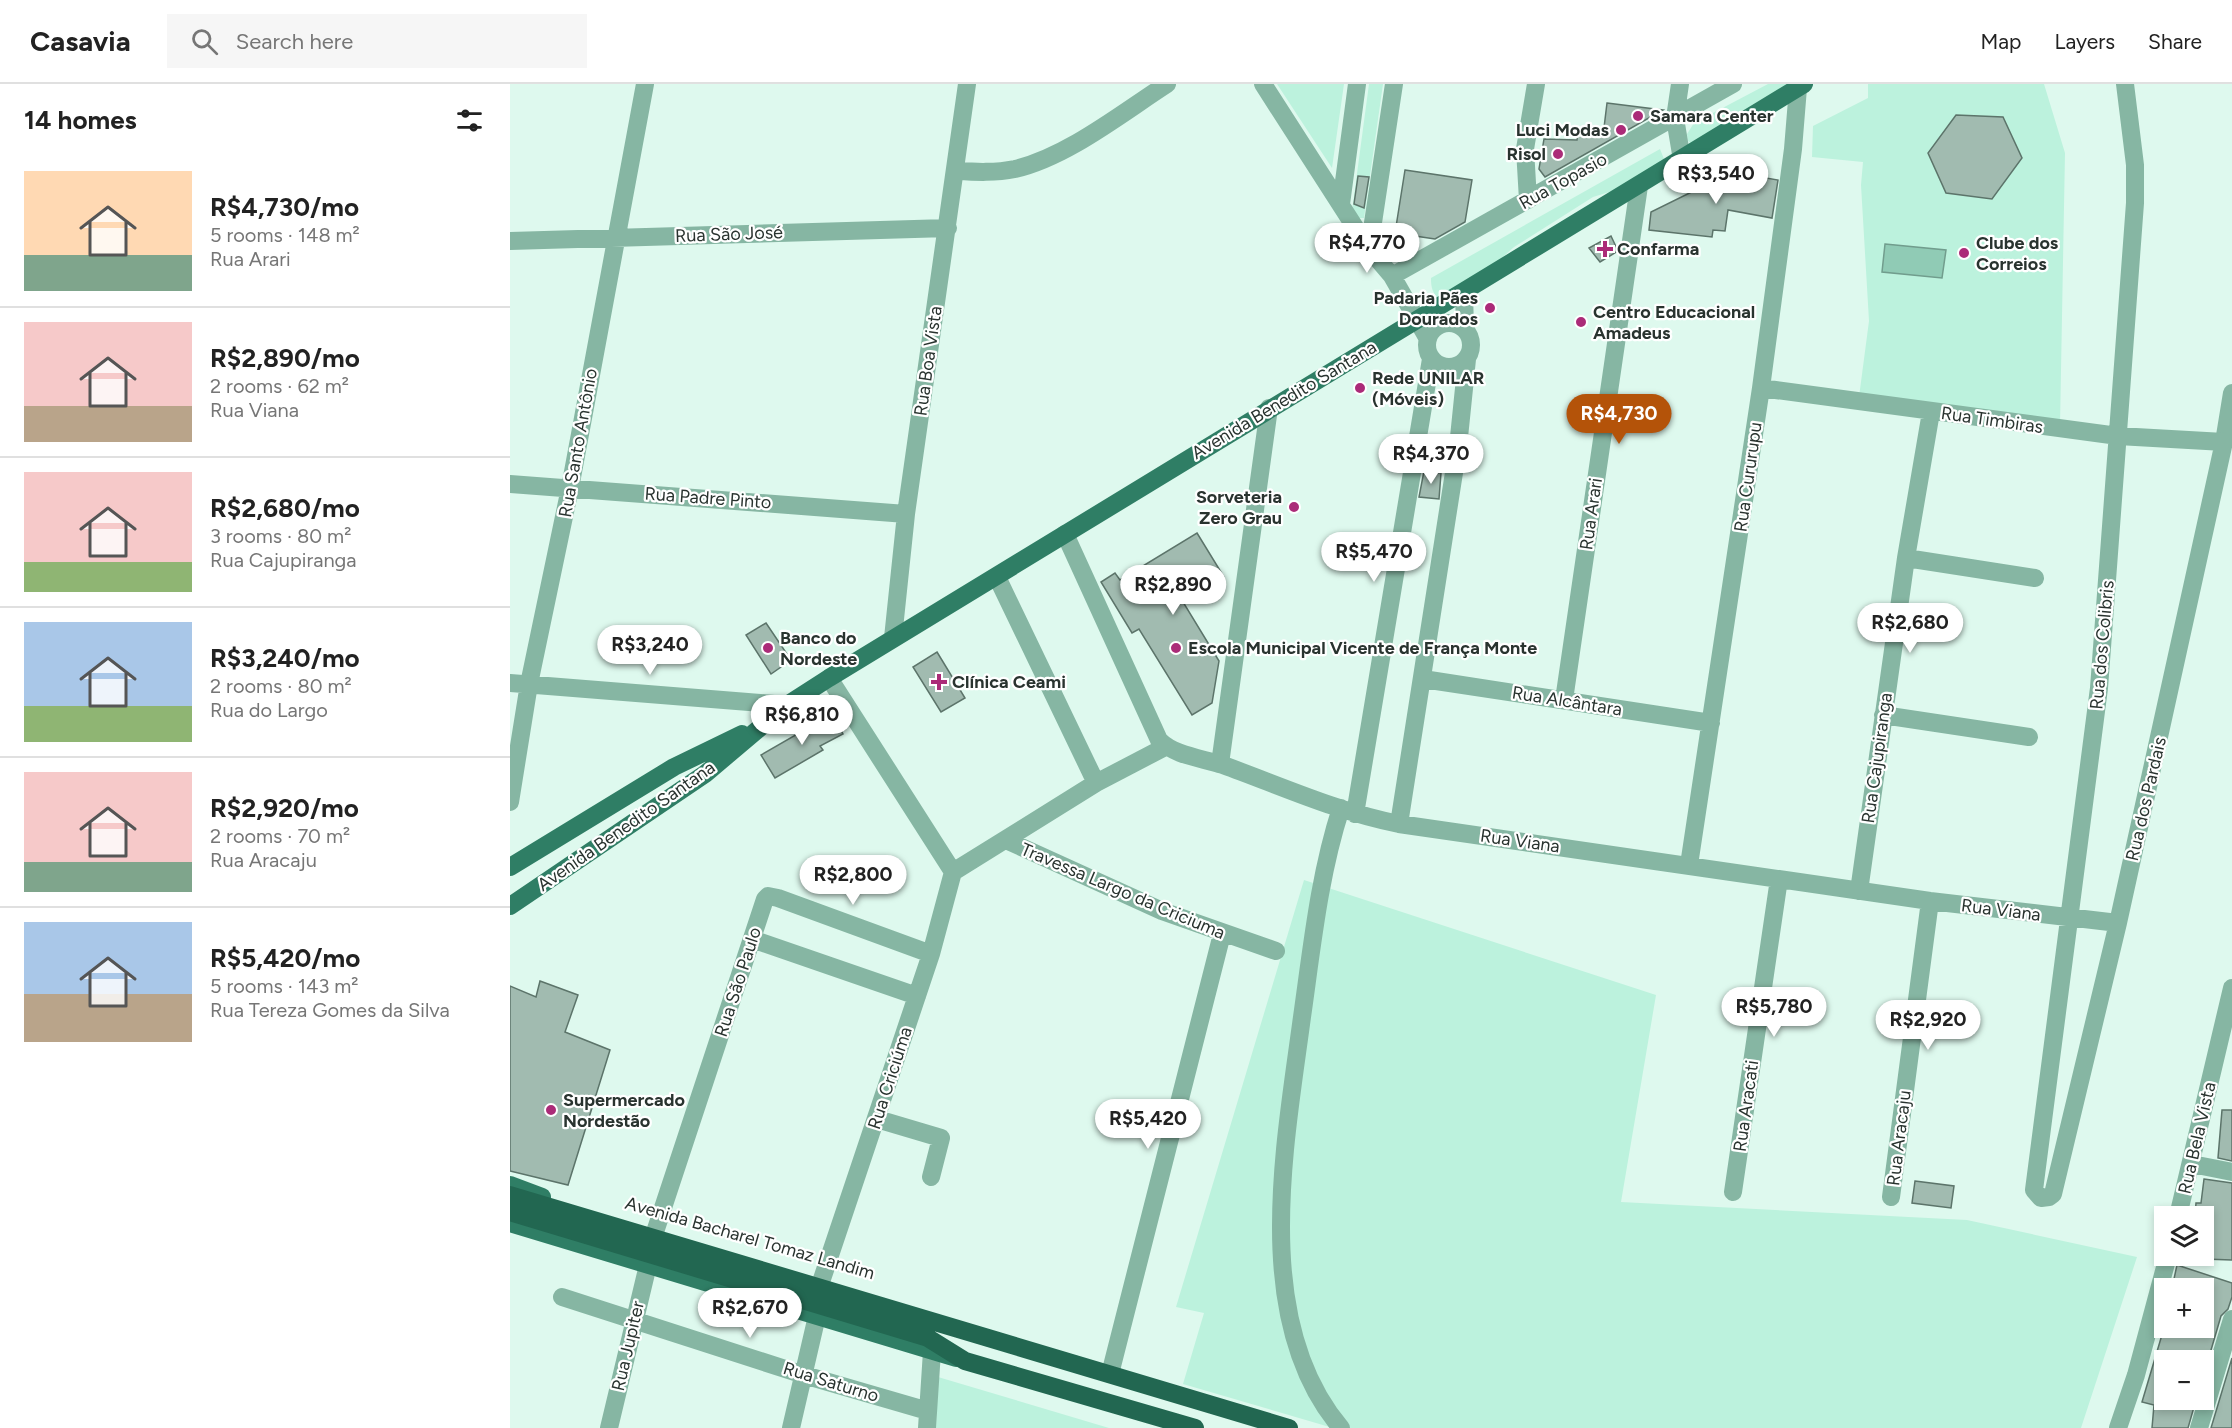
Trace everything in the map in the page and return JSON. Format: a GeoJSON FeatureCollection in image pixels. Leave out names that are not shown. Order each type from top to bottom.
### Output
{"type":"FeatureCollection","features":[{"type":"Feature","properties":{"kind":"highway","name":"Avenida Bacharel Tomaz Landim"},"geometry":{"type":"LineString","coordinates":[[510,1195],[819,1298],[928,1338],[965,1361],[1195,1428]]}},
{"type":"Feature","properties":{"kind":"highway","name":"Avenida Bacharel Tomaz Landim"},"geometry":{"type":"LineString","coordinates":[[510,1212],[819,1298],[975,1335],[1289,1428]]}},
{"type":"Feature","properties":{"kind":"main road","name":"Avenida Benedito Santana"},"geometry":{"type":"LineString","coordinates":[[510,906],[705,774],[787,705],[829,678],[1801,86]]}},
{"type":"Feature","properties":{"kind":"main road","name":"Avenida Benedito Santana"},"geometry":{"type":"LineString","coordinates":[[510,867],[674,767],[768,721]]}},
{"type":"Feature","properties":{"kind":"main road","name":"Avenida Bacharel Tomaz Landim"},"geometry":{"type":"LineString","coordinates":[[510,1185],[582,1212],[655,1232],[819,1298],[932,1351],[965,1361]]}},
{"type":"Feature","properties":{"kind":"main road","name":"Avenida Bacharel Tomaz Landim"},"geometry":{"type":"LineString","coordinates":[[510,1223],[651,1266],[819,1298]]}},
{"type":"Feature","properties":{"kind":"street","name":"Rua Santo Antônio"},"geometry":{"type":"LineString","coordinates":[[510,802],[529,684],[570,488],[614,238],[645,84]]}},
{"type":"Feature","properties":{"kind":"street","name":"Rua Boa Vista"},"geometry":{"type":"LineString","coordinates":[[893,638],[906,514],[967,84]]}},
{"type":"Feature","properties":{"kind":"street"},"geometry":{"type":"LineString","coordinates":[[955,171],[994,173],[1037,161],[1069,146],[1167,84]]}},
{"type":"Feature","properties":{"kind":"street"},"geometry":{"type":"LineString","coordinates":[[1263,84],[1370,249],[1392,276],[1428,339],[1431,359],[1348,811],[1326,855],[1286,1130],[1281,1221],[1293,1336],[1314,1392],[1341,1428]]}},
{"type":"Feature","properties":{"kind":"street"},"geometry":{"type":"LineString","coordinates":[[1341,204],[1357,84]]}},
{"type":"Feature","properties":{"kind":"street"},"geometry":{"type":"LineString","coordinates":[[1370,249],[1394,84]]}},
{"type":"Feature","properties":{"kind":"street"},"geometry":{"type":"LineString","coordinates":[[1528,200],[1524,158],[1536,84]]}},
{"type":"Feature","properties":{"kind":"street"},"geometry":{"type":"LineString","coordinates":[[1680,84],[1675,118],[1682,160]]}},
{"type":"Feature","properties":{"kind":"street","name":"Rua Topasio"},"geometry":{"type":"LineString","coordinates":[[1392,276],[1732,84]]}},
{"type":"Feature","properties":{"kind":"street","name":"Rua dos Colibris"},"geometry":{"type":"LineString","coordinates":[[2044,1199],[2036,1195],[2034,1190],[2099,688],[2135,203],[2135,165],[2125,84]]}},
{"type":"Feature","properties":{"kind":"street","name":"Rua Cururupu"},"geometry":{"type":"LineString","coordinates":[[1689,865],[1761,387],[1801,86]]}},
{"type":"Feature","properties":{"kind":"street","name":"Rua Arari"},"geometry":{"type":"LineString","coordinates":[[1564,700],[1639,186]]}},
{"type":"Feature","properties":{"kind":"street","name":"Rua São José"},"geometry":{"type":"LineString","coordinates":[[510,241],[948,228]]}},
{"type":"Feature","properties":{"kind":"street"},"geometry":{"type":"LineString","coordinates":[[1399,824],[1458,447],[1467,359],[1471,347],[1465,329],[1464,292]]}},
{"type":"Feature","properties":{"kind":"street"},"geometry":{"type":"LineString","coordinates":[[1428,339],[1440,326],[1448,323],[1465,329]]}},
{"type":"Feature","properties":{"kind":"street"},"geometry":{"type":"LineString","coordinates":[[1431,359],[1448,367],[1458,365],[1467,359]]}},
{"type":"Feature","properties":{"kind":"street","name":"Rua Timbiras"},"geometry":{"type":"LineString","coordinates":[[1761,387],[2118,436],[2224,442]]}},
{"type":"Feature","properties":{"kind":"street","name":"Rua dos Pardais"},"geometry":{"type":"LineString","coordinates":[[2044,1199],[2053,1194],[2118,923],[2224,442],[2232,393]]}},
{"type":"Feature","properties":{"kind":"street"},"geometry":{"type":"LineString","coordinates":[[1220,764],[1269,408]]}},
{"type":"Feature","properties":{"kind":"street","name":"Rua Cajupiranga"},"geometry":{"type":"LineString","coordinates":[[1859,891],[1906,558],[1930,412]]}},
{"type":"Feature","properties":{"kind":"street","name":"Rua Padre Pinto"},"geometry":{"type":"LineString","coordinates":[[510,484],[906,514]]}},
{"type":"Feature","properties":{"kind":"street"},"geometry":{"type":"LineString","coordinates":[[829,678],[953,872],[1096,783],[1166,747],[1159,740],[1065,534]]}},
{"type":"Feature","properties":{"kind":"street"},"geometry":{"type":"LineString","coordinates":[[1906,558],[2035,578]]}},
{"type":"Feature","properties":{"kind":"street"},"geometry":{"type":"LineString","coordinates":[[997,577],[1096,783]]}},
{"type":"Feature","properties":{"kind":"street","name":"Rua Alcântara"},"geometry":{"type":"LineString","coordinates":[[1423,679],[1711,723]]}},
{"type":"Feature","properties":{"kind":"street"},"geometry":{"type":"LineString","coordinates":[[510,683],[787,705]]}},
{"type":"Feature","properties":{"kind":"street"},"geometry":{"type":"LineString","coordinates":[[1883,714],[2029,737]]}},
{"type":"Feature","properties":{"kind":"street","name":"Rua Viana"},"geometry":{"type":"LineString","coordinates":[[1166,747],[1220,764],[1348,811],[1399,824],[1930,901],[2118,923]]}},
{"type":"Feature","properties":{"kind":"street","name":"Travessa Largo da Criciuma"},"geometry":{"type":"LineString","coordinates":[[1006,840],[1162,911],[1222,934],[1276,951]]}},
{"type":"Feature","properties":{"kind":"street","name":"Rua Criciúma"},"geometry":{"type":"LineString","coordinates":[[791,1428],[819,1298],[931,954],[953,872]]}},
{"type":"Feature","properties":{"kind":"street","name":"Rua Aracati"},"geometry":{"type":"LineString","coordinates":[[1733,1192],[1779,879]]}},
{"type":"Feature","properties":{"kind":"street","name":"Rua São Paulo"},"geometry":{"type":"LineString","coordinates":[[655,1232],[765,899],[772,896],[931,954]]}},
{"type":"Feature","properties":{"kind":"street","name":"Rua Aracaju"},"geometry":{"type":"LineString","coordinates":[[1891,1197],[1930,901]]}},
{"type":"Feature","properties":{"kind":"street"},"geometry":{"type":"LineString","coordinates":[[1110,1374],[1222,934]]}},
{"type":"Feature","properties":{"kind":"street"},"geometry":{"type":"LineString","coordinates":[[752,939],[917,996]]}},
{"type":"Feature","properties":{"kind":"street","name":"Rua Bela Vista"},"geometry":{"type":"LineString","coordinates":[[2181,1206],[2232,988]]}},
{"type":"Feature","properties":{"kind":"street"},"geometry":{"type":"LineString","coordinates":[[877,1119],[941,1138],[931,1178]]}},
{"type":"Feature","properties":{"kind":"street"},"geometry":{"type":"LineString","coordinates":[[2192,1164],[2232,1172]]}},
{"type":"Feature","properties":{"kind":"street","name":"Rua Jupiter"},"geometry":{"type":"LineString","coordinates":[[609,1428],[634,1321],[651,1266]]}},
{"type":"Feature","properties":{"kind":"street"},"geometry":{"type":"LineString","coordinates":[[2118,1428],[2136,1375],[2165,1266]]}},
{"type":"Feature","properties":{"kind":"street","name":"Rua Saturno"},"geometry":{"type":"LineString","coordinates":[[562,1297],[804,1375],[927,1419]]}},
{"type":"Feature","properties":{"kind":"street"},"geometry":{"type":"LineString","coordinates":[[2199,1428],[2232,1319]]}},
{"type":"Feature","properties":{"kind":"street"},"geometry":{"type":"LineString","coordinates":[[927,1419],[932,1351]]}},
{"type":"Feature","properties":{"kind":"shaded area"},"geometry":{"type":"Polygon","coordinates":[[[1277,84],[1344,84],[1332,168],[1277,84]]]}},
{"type":"Feature","properties":{"kind":"shaded area"},"geometry":{"type":"Polygon","coordinates":[[[1369,84],[1383,84],[1364,218],[1355,218],[1352,211],[1369,84]]]}},
{"type":"Feature","properties":{"kind":"shaded area"},"geometry":{"type":"Polygon","coordinates":[[[1768,84],[1800,84],[1695,147],[1688,141],[1687,134],[1694,123],[1768,84]]]}},
{"type":"Feature","properties":{"kind":"shaded area","name":"Clube dos Correios"},"geometry":{"type":"Polygon","coordinates":[[[1868,84],[2044,84],[2065,153],[2060,425],[1859,397],[1869,321],[1861,185],[1863,162],[1812,157],[1813,126],[1868,98],[1868,84]]]}},
{"type":"Feature","properties":{"kind":"shaded area"},"geometry":{"type":"Polygon","coordinates":[[[1660,149],[1664,159],[1632,185],[1593,197],[1514,247],[1485,273],[1440,300],[1435,295],[1431,278],[1660,149]]]}},
{"type":"Feature","properties":{"kind":"shaded area"},"geometry":{"type":"Polygon","coordinates":[[[1885,244],[1946,250],[1942,278],[1882,272],[1885,244]]]}},
{"type":"Feature","properties":{"kind":"shaded area"},"geometry":{"type":"Polygon","coordinates":[[[1304,880],[1656,995],[1621,1202],[1967,1220],[2137,1257],[2081,1428],[1333,1428],[1183,1384],[1204,1313],[1176,1307],[1304,880]]]}},
{"type":"Feature","properties":{"kind":"shaded area"},"geometry":{"type":"Polygon","coordinates":[[[938,1377],[1109,1428],[936,1428],[938,1377]]]}},
{"type":"Feature","properties":{"kind":"building"},"geometry":{"type":"Polygon","coordinates":[[[1607,103],[1663,110],[1545,177],[1539,169],[1544,139],[1577,140],[1578,132],[1603,136],[1607,103]]]}},
{"type":"Feature","properties":{"kind":"building"},"geometry":{"type":"Polygon","coordinates":[[[1956,115],[2003,117],[2022,158],[1992,199],[1946,193],[1928,153],[1956,115]]]}},
{"type":"Feature","properties":{"kind":"building"},"geometry":{"type":"Polygon","coordinates":[[[1405,170],[1472,180],[1465,222],[1435,239],[1395,233],[1405,170]]]}},
{"type":"Feature","properties":{"kind":"building"},"geometry":{"type":"Polygon","coordinates":[[[1732,172],[1778,180],[1772,218],[1728,210],[1725,231],[1713,230],[1712,237],[1649,230],[1651,212],[1732,172]]]}},
{"type":"Feature","properties":{"kind":"building"},"geometry":{"type":"Polygon","coordinates":[[[1358,176],[1369,177],[1364,208],[1354,204],[1358,176]]]}},
{"type":"Feature","properties":{"kind":"building","name":"Confarma"},"geometry":{"type":"Polygon","coordinates":[[[1611,236],[1618,251],[1600,262],[1589,248],[1611,236]]]}},
{"type":"Feature","properties":{"kind":"building"},"geometry":{"type":"Polygon","coordinates":[[[1424,471],[1441,473],[1439,499],[1419,497],[1424,471]]]}},
{"type":"Feature","properties":{"kind":"building"},"geometry":{"type":"Polygon","coordinates":[[[1197,533],[1224,577],[1183,602],[1219,661],[1212,703],[1192,715],[1139,629],[1132,633],[1101,582],[1115,573],[1120,580],[1197,533]]]}},
{"type":"Feature","properties":{"kind":"building","name":"Banco do Nordeste"},"geometry":{"type":"Polygon","coordinates":[[[766,623],[791,660],[771,674],[746,635],[766,623]]]}},
{"type":"Feature","properties":{"kind":"building","name":"Clínica Ceami"},"geometry":{"type":"Polygon","coordinates":[[[937,652],[965,698],[941,712],[913,667],[937,652]]]}},
{"type":"Feature","properties":{"kind":"building"},"geometry":{"type":"Polygon","coordinates":[[[832,714],[843,734],[820,746],[823,750],[775,778],[761,755],[832,714]]]}},
{"type":"Feature","properties":{"kind":"building","name":"Supermercado Nordestão"},"geometry":{"type":"Polygon","coordinates":[[[540,981],[578,995],[565,1032],[610,1050],[568,1185],[510,1171],[510,986],[536,997],[540,981]]]}},
{"type":"Feature","properties":{"kind":"building"},"geometry":{"type":"Polygon","coordinates":[[[2222,1110],[2232,1110],[2232,1161],[2218,1158],[2222,1110]]]}},
{"type":"Feature","properties":{"kind":"building"},"geometry":{"type":"Polygon","coordinates":[[[2204,1179],[2232,1183],[2232,1260],[2214,1259],[2214,1206],[2196,1206],[2196,1203],[2201,1203],[2204,1179]]]}},
{"type":"Feature","properties":{"kind":"building"},"geometry":{"type":"Polygon","coordinates":[[[1915,1181],[1954,1186],[1951,1208],[1912,1203],[1915,1181]]]}},
{"type":"Feature","properties":{"kind":"building"},"geometry":{"type":"Polygon","coordinates":[[[2177,1266],[2180,1266],[2232,1283],[2232,1297],[2228,1309],[2221,1316],[2211,1350],[2157,1350],[2161,1338],[2214,1338],[2214,1278],[2174,1278],[2177,1266]]]}},
{"type":"Feature","properties":{"kind":"building"},"geometry":{"type":"Polygon","coordinates":[[[2232,1358],[2232,1428],[2211,1428],[2232,1358]]]}},
{"type":"Feature","properties":{"kind":"building"},"geometry":{"type":"Polygon","coordinates":[[[2154,1362],[2154,1405],[2142,1402],[2154,1362]]]}},
{"type":"Feature","properties":{"kind":"building"},"geometry":{"type":"Polygon","coordinates":[[[2154,1405],[2154,1410],[2193,1410],[2188,1428],[2152,1428],[2154,1405]]]}},
{"type":"Feature","properties":{"kind":"place","name":"Samara Center"},"geometry":{"type":"Point","coordinates":[1638,116]}},
{"type":"Feature","properties":{"kind":"place","name":"Luci Modas"},"geometry":{"type":"Point","coordinates":[1621,130]}},
{"type":"Feature","properties":{"kind":"place","name":"Risol"},"geometry":{"type":"Point","coordinates":[1558,154]}},
{"type":"Feature","properties":{"kind":"place","name":"Confarma"},"geometry":{"type":"Point","coordinates":[1605,249]}},
{"type":"Feature","properties":{"kind":"place","name":"Clube dos Correios"},"geometry":{"type":"Point","coordinates":[1964,253]}},
{"type":"Feature","properties":{"kind":"place","name":"Padaria Pães Dourados"},"geometry":{"type":"Point","coordinates":[1490,308]}},
{"type":"Feature","properties":{"kind":"place","name":"Centro Educacional Amadeus"},"geometry":{"type":"Point","coordinates":[1581,322]}},
{"type":"Feature","properties":{"kind":"place","name":"Rede UNILAR (Móveis)"},"geometry":{"type":"Point","coordinates":[1360,388]}},
{"type":"Feature","properties":{"kind":"place","name":"Sorveteria Zero Grau"},"geometry":{"type":"Point","coordinates":[1294,507]}},
{"type":"Feature","properties":{"kind":"place","name":"Banco do Nordeste"},"geometry":{"type":"Point","coordinates":[768,648]}},
{"type":"Feature","properties":{"kind":"place","name":"Escola Municipal Vicente de França Monte"},"geometry":{"type":"Point","coordinates":[1176,648]}},
{"type":"Feature","properties":{"kind":"place","name":"Clínica Ceami"},"geometry":{"type":"Point","coordinates":[939,682]}},
{"type":"Feature","properties":{"kind":"place","name":"Supermercado Nordestão"},"geometry":{"type":"Point","coordinates":[551,1110]}}]}
